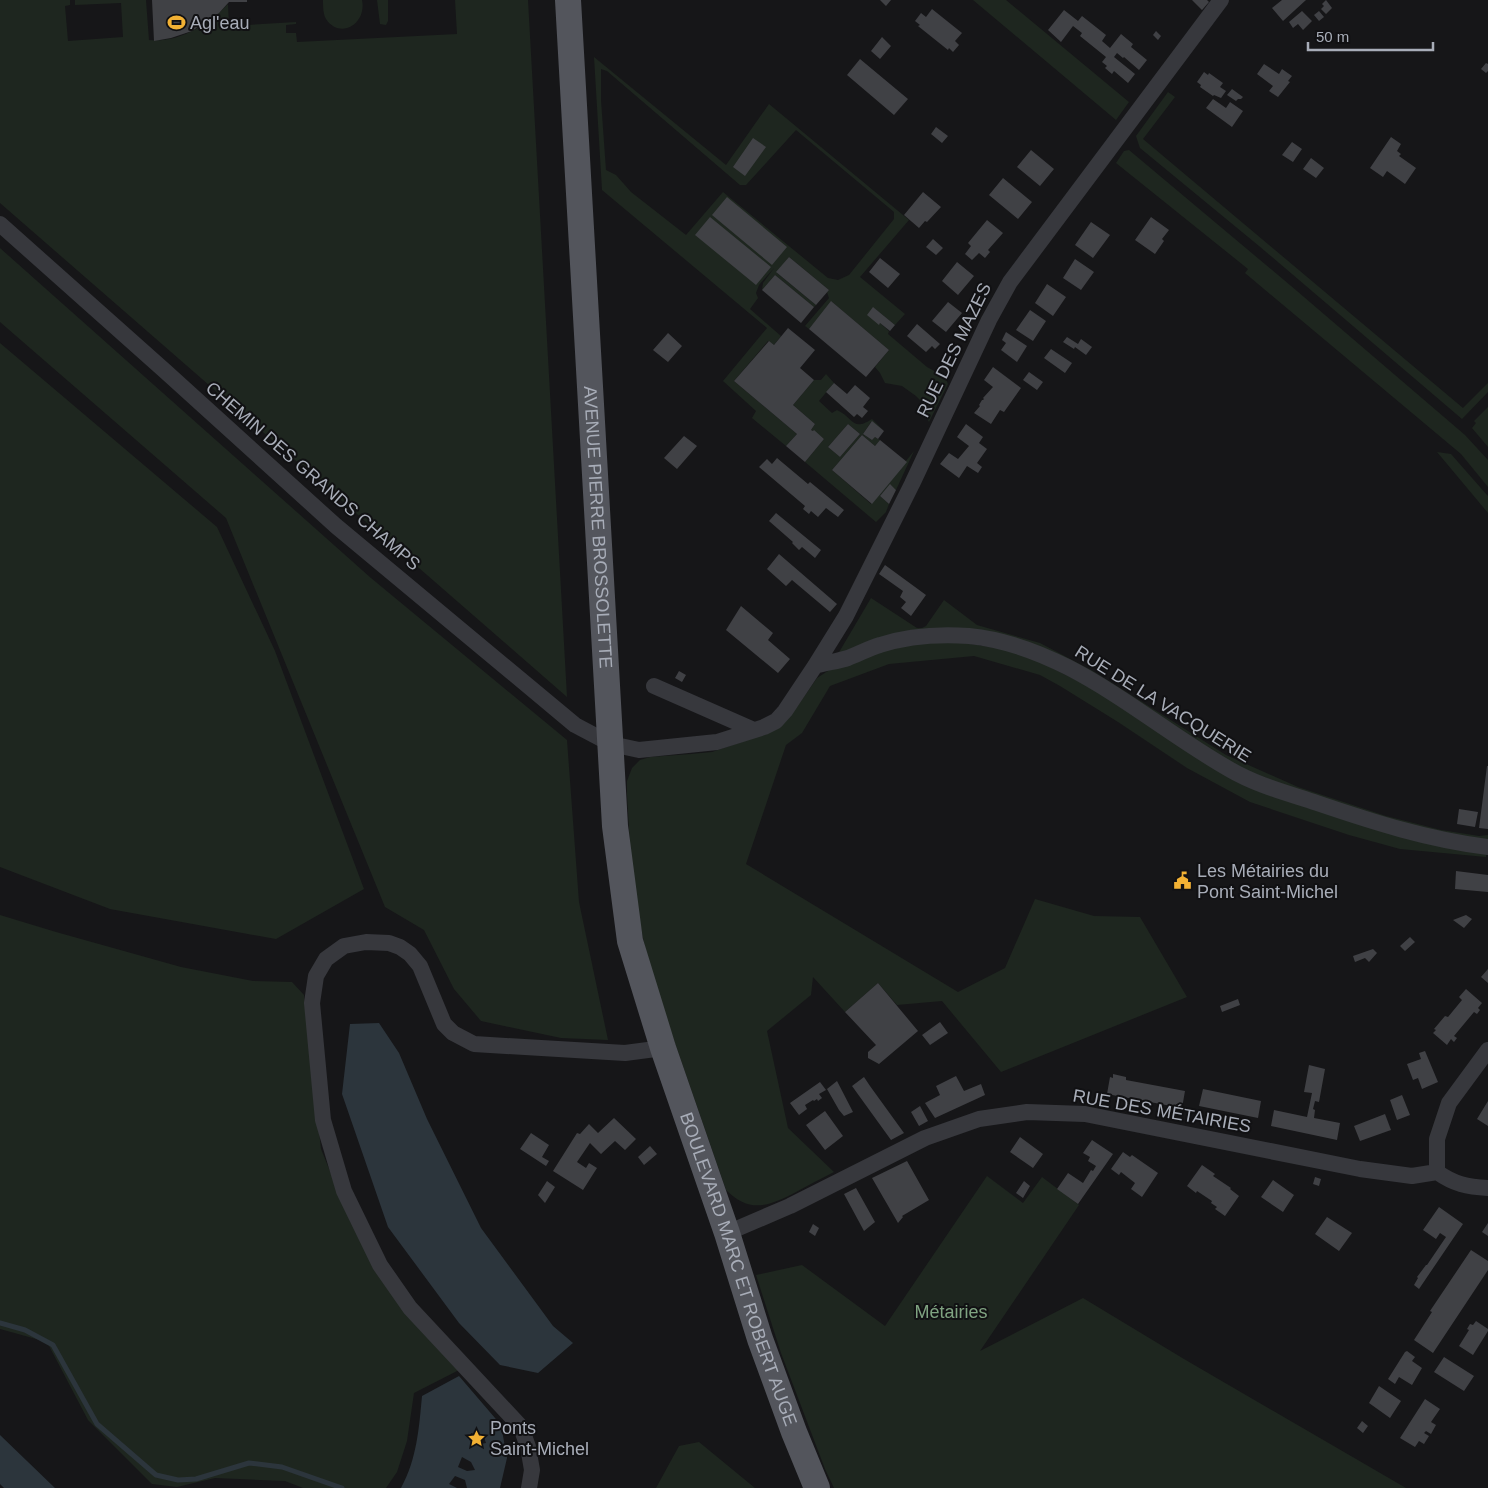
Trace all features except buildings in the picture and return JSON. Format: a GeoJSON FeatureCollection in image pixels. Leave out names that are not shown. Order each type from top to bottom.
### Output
{"type":"FeatureCollection","features":[{"type":"Feature","properties":{"kind":"main road","name":"AVENUE PIERRE BROSSOLETTE"},"geometry":{"type":"LineString","coordinates":[[568,0],[615,826],[630,941],[663,1048]]}},
{"type":"Feature","properties":{"kind":"main road","name":"BOULEVARD MARC ET ROBERT AUGE"},"geometry":{"type":"LineString","coordinates":[[663,1048],[727,1233],[760,1339],[816,1488]]}},
{"type":"Feature","properties":{"kind":"street","name":"RUE DES MAZES"},"geometry":{"type":"LineString","coordinates":[[611,744],[639,750],[717,742],[776,721],[785,711],[846,616],[879,552],[988,320],[1010,282],[1221,0]]}},
{"type":"Feature","properties":{"kind":"street","name":"CHEMIN DES GRANDS CHAMPS"},"geometry":{"type":"LineString","coordinates":[[0,224],[336,526],[575,724],[611,744]]}},
{"type":"Feature","properties":{"kind":"street","name":"RUE DE LA VACQUERIE"},"geometry":{"type":"LineString","coordinates":[[815,666],[849,658],[880,645],[912,638],[942,635],[970,636],[1000,641],[1031,651],[1068,668],[1129,704],[1204,755],[1247,779],[1414,834],[1488,847]]}},
{"type":"Feature","properties":{"kind":"street"},"geometry":{"type":"LineString","coordinates":[[654,686],[754,730]]}},
{"type":"Feature","properties":{"kind":"street"},"geometry":{"type":"LineString","coordinates":[[529,1488],[532,1470],[528,1447],[521,1426],[410,1308],[380,1265],[344,1191],[324,1120],[312,1002],[316,976],[326,959],[344,946],[366,942],[389,943],[400,947],[410,954],[420,966],[444,1024],[453,1033],[474,1044],[625,1052],[663,1048]]}},
{"type":"Feature","properties":{"kind":"street"},"geometry":{"type":"LineString","coordinates":[[1488,1050],[1449,1103],[1438,1140],[1437,1172],[1448,1180],[1468,1187],[1488,1188]]}},
{"type":"Feature","properties":{"kind":"street","name":"RUE DES MÉTAIRIES"},"geometry":{"type":"LineString","coordinates":[[727,1233],[790,1206],[924,1138],[978,1119],[1027,1112],[1085,1114],[1360,1169],[1412,1176],[1437,1172]]}},
{"type":"Feature","properties":{"kind":"green space"},"geometry":{"type":"Polygon","coordinates":[[[0,0],[70,0],[70,5],[65,6],[68,41],[123,37],[121,3],[75,5],[75,0],[146,0],[149,40],[171,39],[192,31],[211,19],[228,4],[229,26],[296,22],[296,24],[286,25],[286,33],[296,33],[297,42],[457,34],[455,0],[528,0],[567,697],[0,203],[0,0]]]}},
{"type":"Feature","properties":{"kind":"green space"},"geometry":{"type":"Polygon","coordinates":[[[323,0],[362,0],[360,16],[351,26],[345,29],[338,28],[326,19],[323,0]]]}},
{"type":"Feature","properties":{"kind":"green space"},"geometry":{"type":"Polygon","coordinates":[[[377,0],[388,0],[388,21],[386,25],[380,24],[377,0]]]}},
{"type":"Feature","properties":{"kind":"green space"},"geometry":{"type":"Polygon","coordinates":[[[973,0],[1006,0],[1129,102],[1116,120],[973,0]]]}},
{"type":"Feature","properties":{"kind":"green space"},"geometry":{"type":"Polygon","coordinates":[[[594,57],[726,165],[769,104],[909,220],[860,277],[905,314],[895,325],[874,308],[879,324],[927,367],[945,377],[948,384],[929,422],[926,417],[926,406],[902,386],[885,383],[875,367],[889,350],[832,302],[809,329],[805,326],[829,298],[827,292],[829,290],[789,257],[777,273],[816,305],[814,307],[775,275],[762,290],[763,283],[774,268],[759,285],[756,293],[758,298],[750,309],[781,336],[774,345],[768,341],[734,381],[797,434],[786,446],[752,418],[756,411],[723,381],[767,328],[602,190],[594,57]],[[601,69],[601,100],[606,170],[616,175],[631,192],[686,235],[723,192],[828,278],[838,280],[849,275],[894,219],[894,212],[796,130],[746,185],[740,185],[607,71],[601,69]]]}},
{"type":"Feature","properties":{"kind":"green space"},"geometry":{"type":"Polygon","coordinates":[[[1168,92],[1175,97],[1143,139],[1463,408],[1488,383],[1488,392],[1462,419],[1259,246],[1140,148],[1136,136],[1168,92]]]}},
{"type":"Feature","properties":{"kind":"green space"},"geometry":{"type":"Polygon","coordinates":[[[1129,150],[1465,435],[1488,460],[1488,487],[1461,454],[1245,273],[1248,269],[1116,163],[1124,151],[1129,150]]]}},
{"type":"Feature","properties":{"kind":"green space"},"geometry":{"type":"Polygon","coordinates":[[[0,248],[371,578],[567,740],[579,902],[608,1040],[561,1038],[481,1021],[454,989],[424,930],[385,907],[226,518],[0,322],[0,248]]]}},
{"type":"Feature","properties":{"kind":"green space"},"geometry":{"type":"Polygon","coordinates":[[[0,343],[217,527],[275,651],[364,889],[276,939],[110,909],[0,867],[0,343]]]}},
{"type":"Feature","properties":{"kind":"green space"},"geometry":{"type":"Polygon","coordinates":[[[826,374],[834,383],[819,401],[832,413],[837,410],[857,424],[865,423],[872,419],[884,431],[871,422],[863,434],[872,440],[875,437],[880,440],[875,446],[862,435],[832,470],[871,504],[914,451],[896,490],[890,485],[880,496],[889,504],[886,512],[876,522],[805,462],[824,439],[811,430],[815,424],[793,405],[814,380],[821,380],[826,374]],[[848,424],[828,447],[840,457],[860,434],[848,424]]]}},
{"type":"Feature","properties":{"kind":"green space"},"geometry":{"type":"Polygon","coordinates":[[[1488,407],[1488,447],[1472,428],[1476,423],[1474,421],[1488,407]]]}},
{"type":"Feature","properties":{"kind":"green space"},"geometry":{"type":"Polygon","coordinates":[[[1437,452],[1451,454],[1488,496],[1488,513],[1437,452]]]}},
{"type":"Feature","properties":{"kind":"green space"},"geometry":{"type":"Polygon","coordinates":[[[871,598],[917,628],[926,626],[944,600],[977,625],[1040,643],[1093,671],[1226,755],[1298,787],[1386,816],[1441,830],[1479,836],[1488,835],[1488,842],[1415,830],[1235,768],[1168,726],[986,635],[838,654],[871,598]]]}},
{"type":"Feature","properties":{"kind":"green space"},"geometry":{"type":"Polygon","coordinates":[[[937,639],[1025,652],[1091,685],[1208,763],[1487,851],[1486,857],[1400,849],[1349,835],[1250,802],[1187,768],[1118,722],[1040,675],[974,656],[889,664],[830,686],[802,733],[786,745],[746,864],[958,992],[1005,968],[1035,899],[1094,916],[1140,917],[1187,997],[1001,1072],[942,1001],[897,1005],[878,983],[845,1012],[813,977],[811,995],[767,1031],[788,1128],[834,1172],[768,1204],[752,1205],[743,1202],[726,1190],[650,971],[638,914],[631,863],[627,781],[632,768],[640,760],[650,757],[712,752],[762,735],[797,707],[817,678],[834,667],[864,654],[937,639]]]}},
{"type":"Feature","properties":{"kind":"green space"},"geometry":{"type":"Polygon","coordinates":[[[0,915],[181,967],[253,981],[292,982],[304,995],[321,1149],[351,1223],[459,1370],[414,1393],[407,1441],[397,1472],[386,1488],[303,1488],[285,1481],[215,1478],[177,1487],[152,1484],[88,1420],[47,1342],[0,1329],[0,915]]]}},
{"type":"Feature","properties":{"kind":"green space","name":"Métairies"},"geometry":{"type":"Polygon","coordinates":[[[987,1176],[1023,1203],[1042,1177],[1079,1205],[980,1351],[1083,1298],[1406,1488],[834,1488],[781,1353],[756,1275],[802,1265],[885,1326],[987,1176]]]}},
{"type":"Feature","properties":{"kind":"green space"},"geometry":{"type":"Polygon","coordinates":[[[699,1442],[755,1488],[656,1488],[679,1446],[699,1442]]]}},
{"type":"Feature","properties":{"kind":"shaded area"},"geometry":{"type":"Polygon","coordinates":[[[379,1023],[399,1053],[427,1119],[481,1228],[553,1326],[573,1343],[538,1373],[500,1365],[459,1323],[388,1227],[342,1094],[350,1024],[379,1023]]]}},
{"type":"Feature","properties":{"kind":"shaded area"},"geometry":{"type":"Polygon","coordinates":[[[459,1376],[501,1425],[507,1458],[500,1488],[467,1488],[465,1480],[455,1476],[449,1484],[457,1488],[401,1488],[414,1455],[422,1396],[459,1376]],[[471,1433],[469,1440],[481,1444],[486,1443],[484,1437],[471,1433]],[[462,1457],[458,1467],[467,1471],[475,1470],[471,1462],[462,1457]]]}},
{"type":"Feature","properties":{"kind":"shaded area"},"geometry":{"type":"Polygon","coordinates":[[[0,1435],[55,1488],[4,1488],[0,1484],[0,1435]]]}},
{"type":"Feature","properties":{"kind":"waterway"},"geometry":{"type":"LineString","coordinates":[[0,1323],[25,1330],[53,1345],[97,1424],[156,1475],[178,1480],[196,1479],[249,1463],[282,1467],[342,1488]]}},
{"type":"Feature","properties":{"kind":"place","name":"Agl'eau"},"geometry":{"type":"Point","coordinates":[176,23]}},
{"type":"Feature","properties":{"kind":"place","name":"Les Métairies du Pont Saint-Michel"},"geometry":{"type":"Point","coordinates":[1183,881]}},
{"type":"Feature","properties":{"kind":"place","name":"Ponts Saint-Michel"},"geometry":{"type":"Point","coordinates":[476,1438]}}]}
